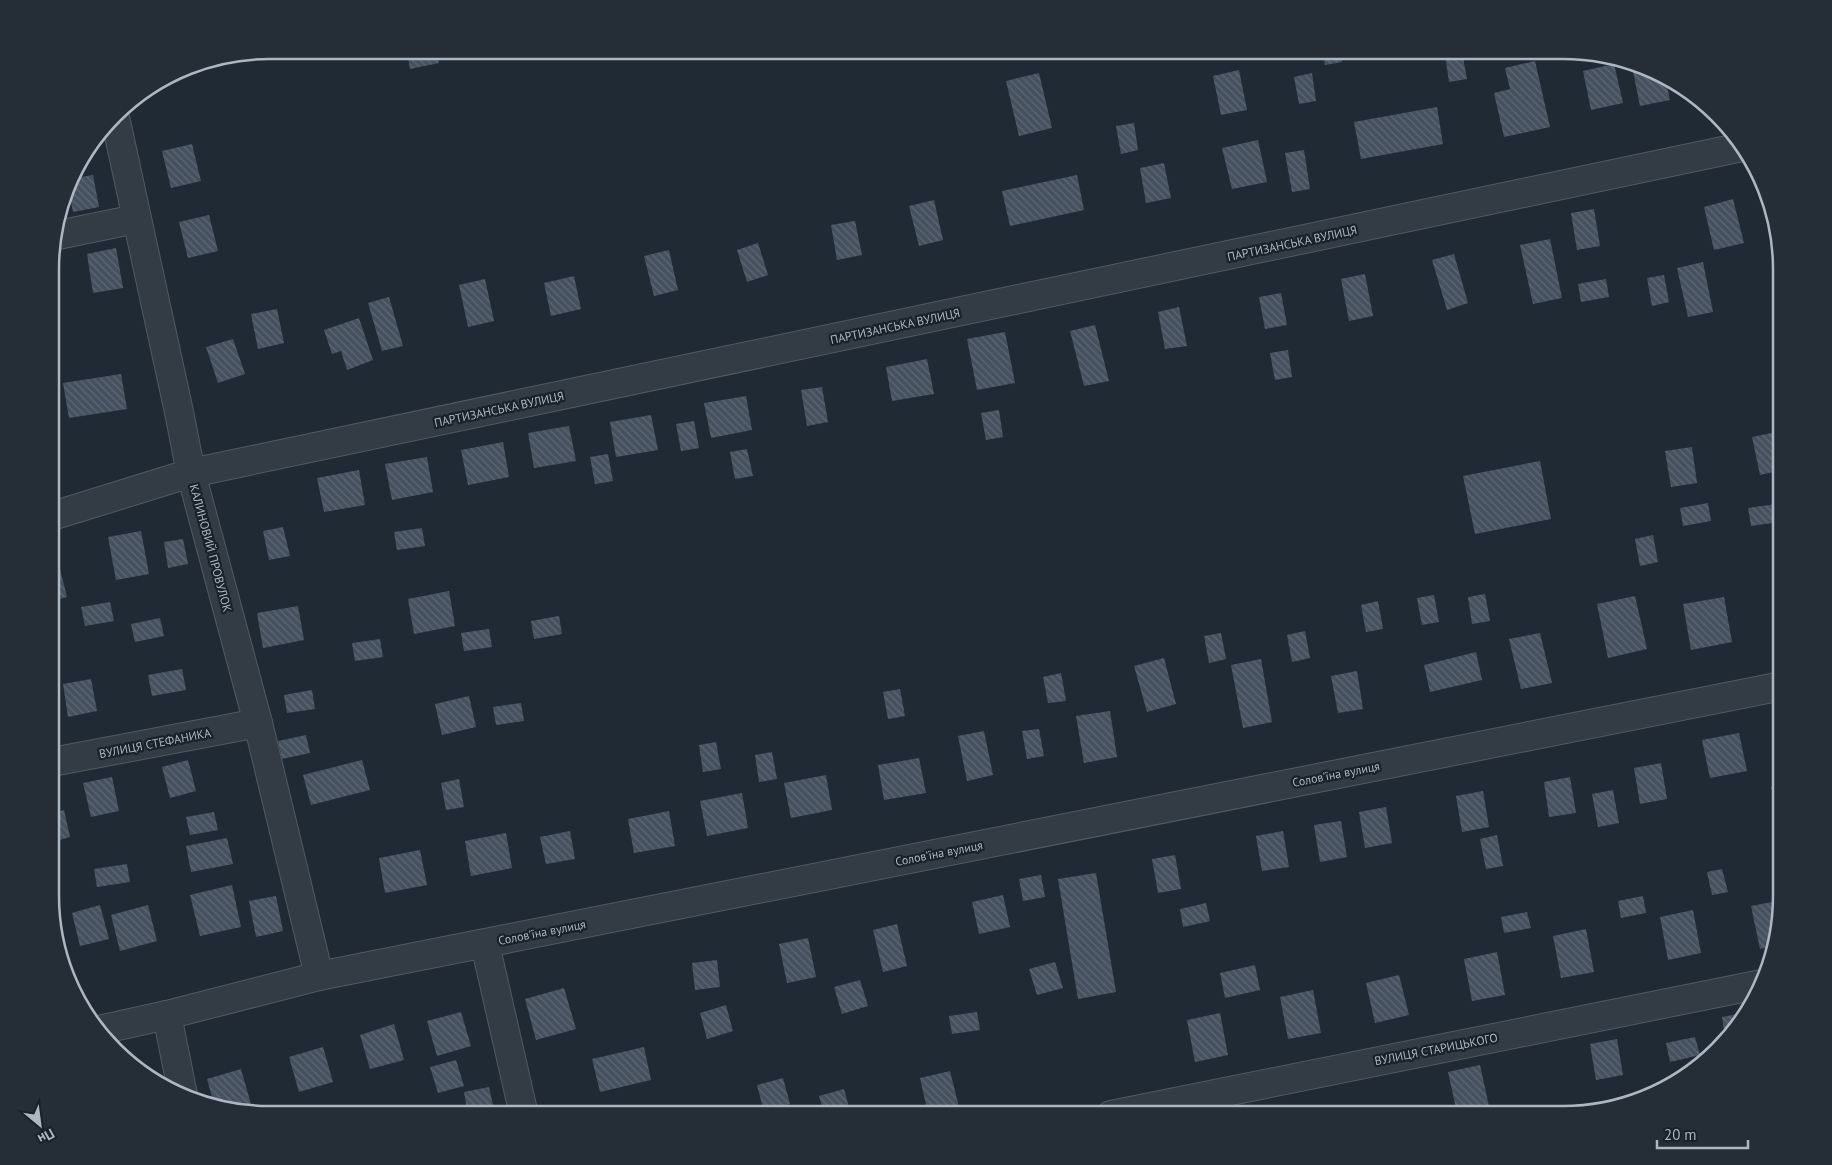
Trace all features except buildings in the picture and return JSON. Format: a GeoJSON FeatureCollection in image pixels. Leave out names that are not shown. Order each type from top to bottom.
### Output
{"type":"FeatureCollection","features":[{"type":"Feature","properties":{"kind":"street","name":"КАЛИНОВИЙ ПРОВУЛОК"},"geometry":{"type":"LineString","coordinates":[[116,124],[179,412],[190,473],[258,723],[319,976]]}},
{"type":"Feature","properties":{"kind":"street","name":"ПАРТИЗАНСЬКА ВУЛИЦЯ"},"geometry":{"type":"LineString","coordinates":[[59,514],[190,473],[1735,148]]}},
{"type":"Feature","properties":{"kind":"street"},"geometry":{"type":"LineString","coordinates":[[62,234],[136,219]]}},
{"type":"Feature","properties":{"kind":"street","name":"Соловʼїна вулиця"},"geometry":{"type":"LineString","coordinates":[[106,1029],[167,1015],[319,976],[1773,688]]}},
{"type":"Feature","properties":{"kind":"street","name":"ВУЛИЦЯ СТЕФАНИКА"},"geometry":{"type":"LineString","coordinates":[[59,761],[258,723]]}},
{"type":"Feature","properties":{"kind":"street"},"geometry":{"type":"LineString","coordinates":[[485,944],[522,1106]]}},
{"type":"Feature","properties":{"kind":"street","name":"ВУЛИЦЯ СТАРИЦЬКОГО"},"geometry":{"type":"LineString","coordinates":[[1156,1106],[1753,986]]}},
{"type":"Feature","properties":{"kind":"street"},"geometry":{"type":"LineString","coordinates":[[167,1015],[181,1087]]}}]}
